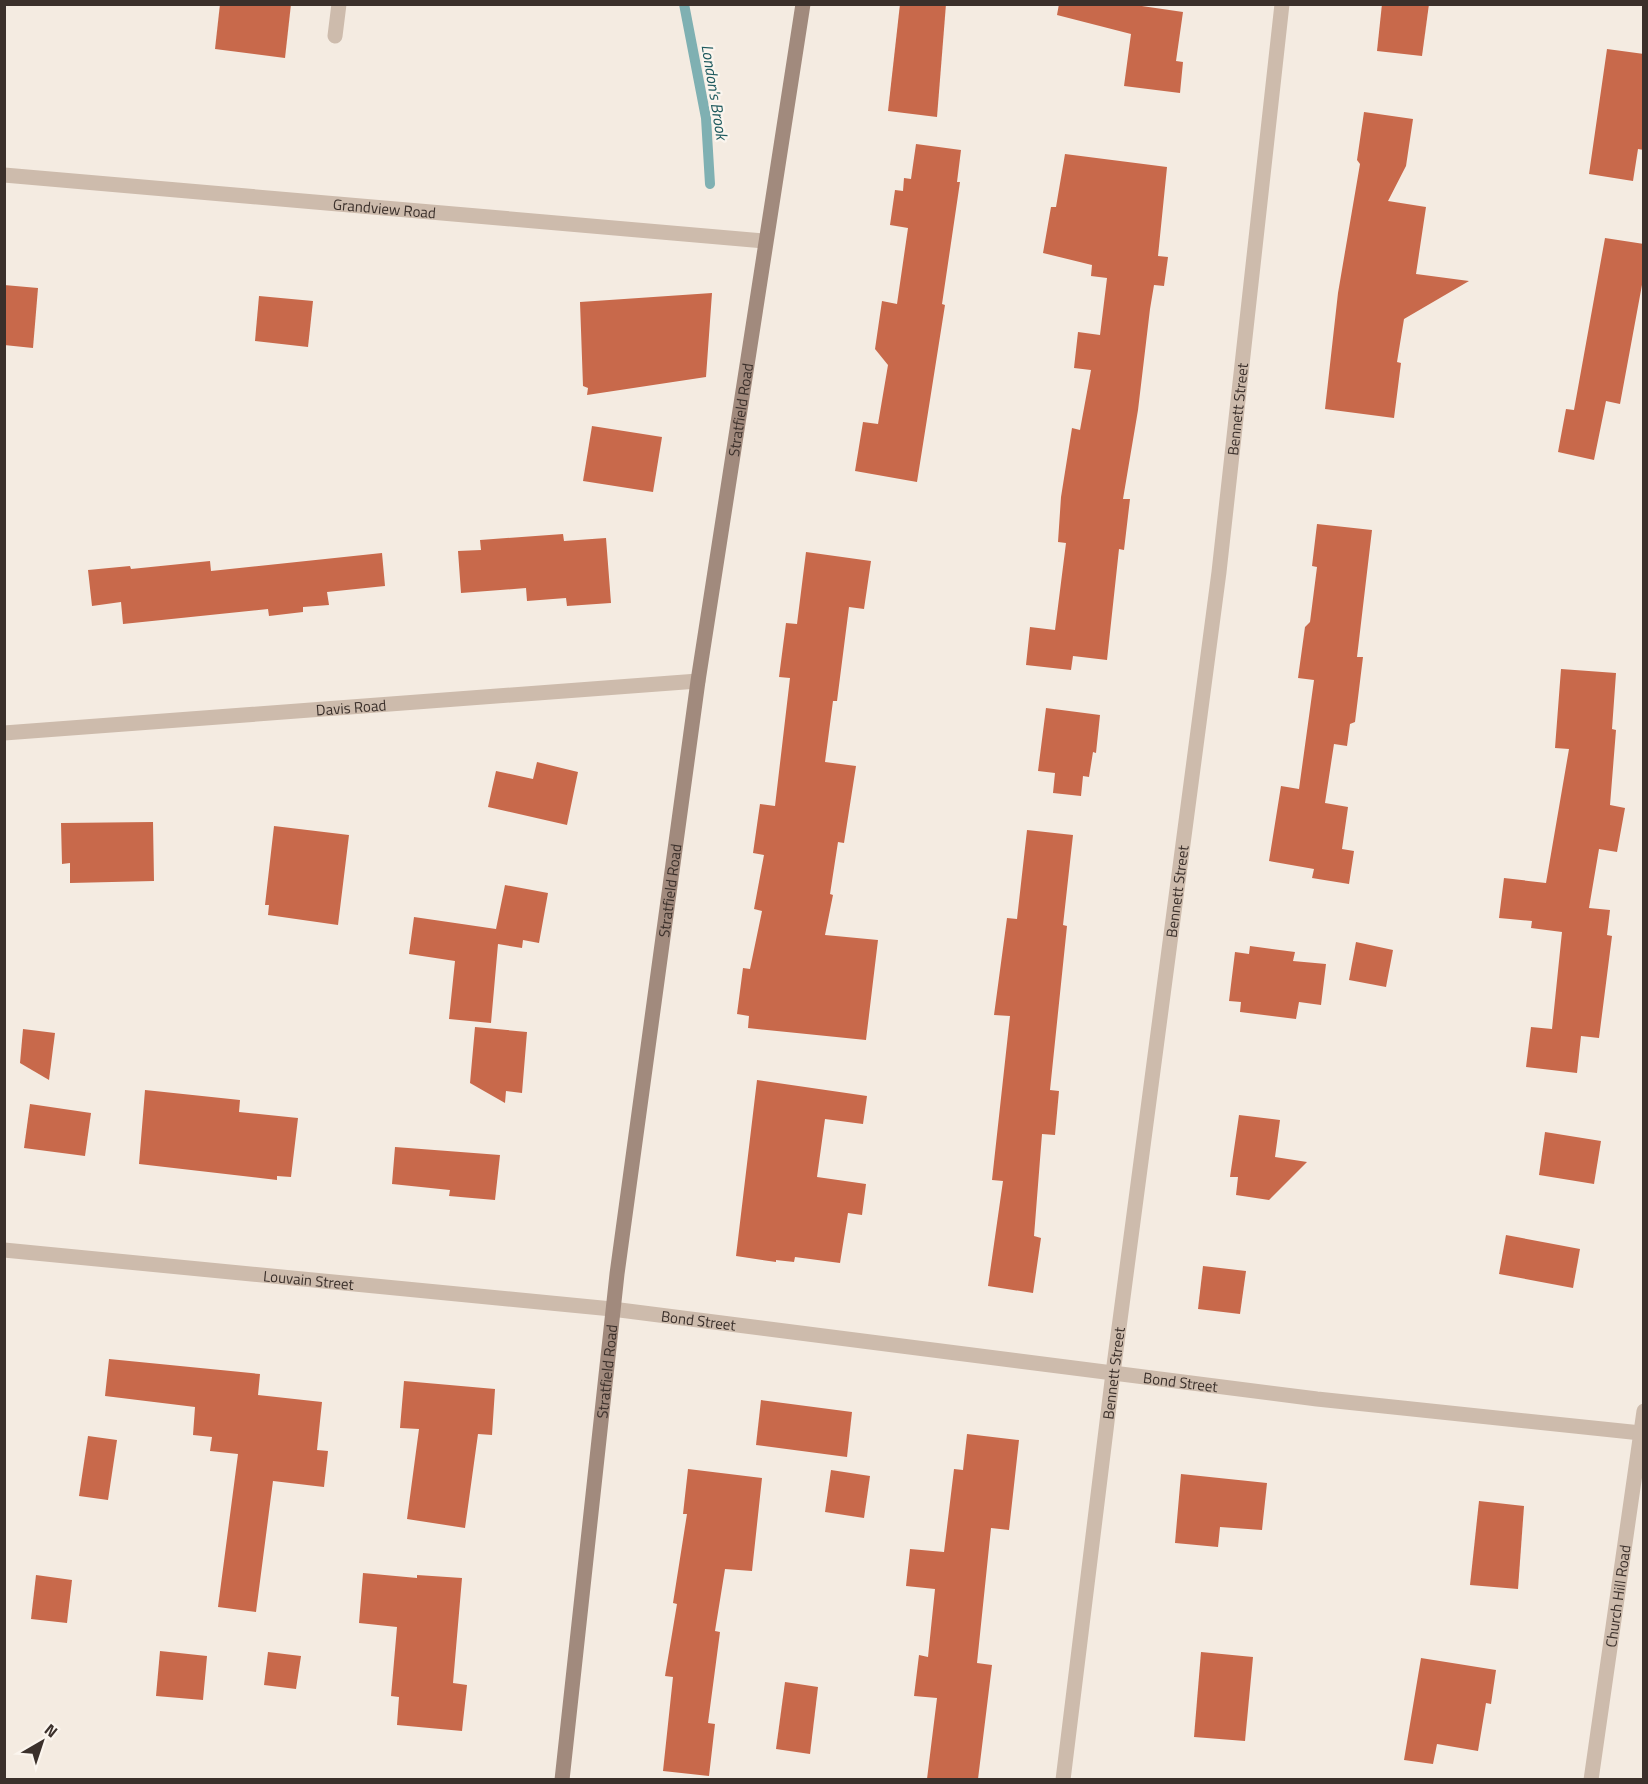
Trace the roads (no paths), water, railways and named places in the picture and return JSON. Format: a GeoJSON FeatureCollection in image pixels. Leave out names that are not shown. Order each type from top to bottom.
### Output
{"type":"FeatureCollection","features":[{"type":"Feature","properties":{"kind":"main road","name":"Stratfield Road"},"geometry":{"type":"LineString","coordinates":[[562,1779],[612,1309],[698,681],[803,4]]}},
{"type":"Feature","properties":{"kind":"street"},"geometry":{"type":"LineString","coordinates":[[335,36],[339,4]]}},
{"type":"Feature","properties":{"kind":"street","name":"Bennett Street"},"geometry":{"type":"LineString","coordinates":[[1063,1779],[1113,1373],[1220,572],[1282,4]]}},
{"type":"Feature","properties":{"kind":"street","name":"Grandview Road"},"geometry":{"type":"LineString","coordinates":[[4,175],[765,241]]}},
{"type":"Feature","properties":{"kind":"street","name":"Davis Road"},"geometry":{"type":"LineString","coordinates":[[4,733],[698,681]]}},
{"type":"Feature","properties":{"kind":"street","name":"Louvain Street"},"geometry":{"type":"LineString","coordinates":[[4,1250],[612,1309]]}},
{"type":"Feature","properties":{"kind":"street","name":"Bond Street"},"geometry":{"type":"LineString","coordinates":[[612,1309],[1328,1401],[1641,1433]]}},
{"type":"Feature","properties":{"kind":"street","name":"Church Hill Road"},"geometry":{"type":"LineString","coordinates":[[1590,1779],[1644,1411]]}},
{"type":"Feature","properties":{"kind":"waterway","name":"London's Brook"},"geometry":{"type":"LineString","coordinates":[[684,4],[706,118],[710,184]]}}]}
